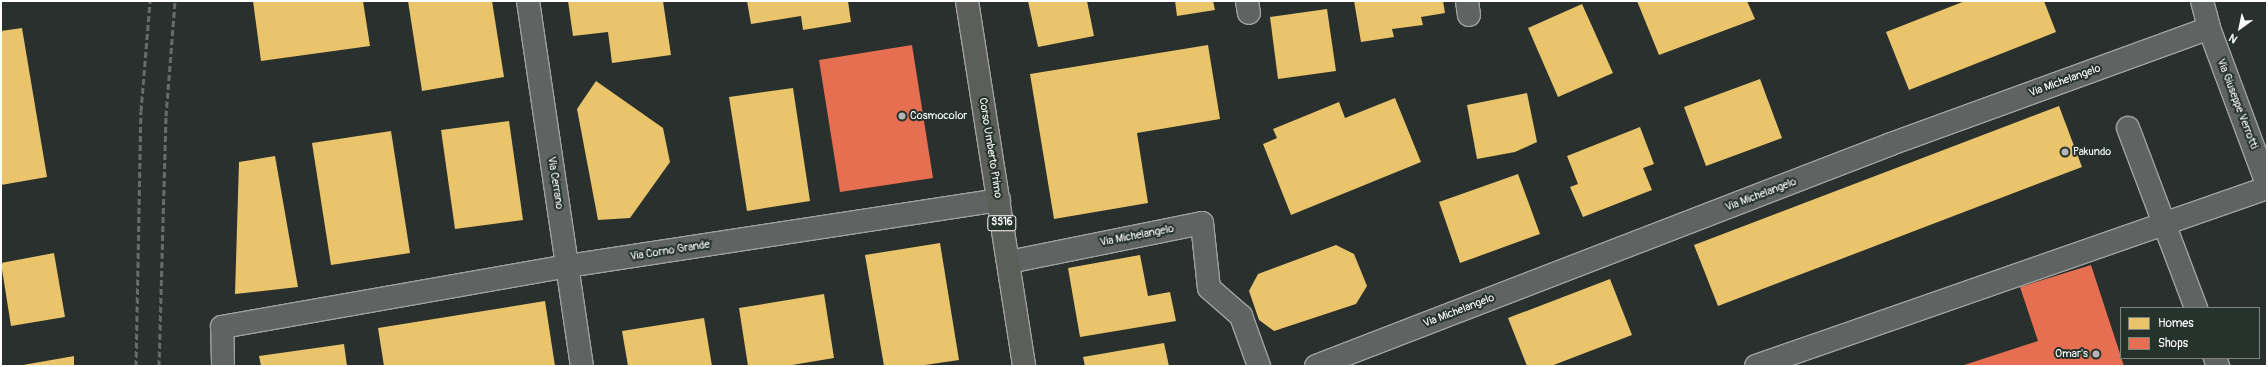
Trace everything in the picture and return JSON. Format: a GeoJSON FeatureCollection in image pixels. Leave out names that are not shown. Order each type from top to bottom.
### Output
{"type":"FeatureCollection","features":[{"type":"Feature","properties":{"kind":"main road","name":"Corso Umberto Primo"},"geometry":{"type":"LineString","coordinates":[[967,1],[1009,262],[1024,366]]}},
{"type":"Feature","properties":{"kind":"street","name":"Via Cerrano"},"geometry":{"type":"LineString","coordinates":[[528,1],[582,366]]}},
{"type":"Feature","properties":{"kind":"street","name":"Via Giuseppe Verrotti"},"geometry":{"type":"LineString","coordinates":[[2202,1],[2209,28],[2267,184]]}},
{"type":"Feature","properties":{"kind":"street","name":"Via Michelangelo"},"geometry":{"type":"LineString","coordinates":[[1316,366],[1891,144],[2209,28]]}},
{"type":"Feature","properties":{"kind":"street"},"geometry":{"type":"LineString","coordinates":[[2128,128],[2196,307]]}},
{"type":"Feature","properties":{"kind":"street"},"geometry":{"type":"LineString","coordinates":[[1756,366],[2267,188]]}},
{"type":"Feature","properties":{"kind":"street","name":"Via Corno Grande"},"geometry":{"type":"LineString","coordinates":[[223,366],[222,327],[568,266],[999,200]]}},
{"type":"Feature","properties":{"kind":"street","name":"Via Michelangelo"},"geometry":{"type":"LineString","coordinates":[[1009,262],[1202,223],[1209,288],[1241,316],[1259,366]]}},
{"type":"Feature","properties":{"kind":"building: Homes"},"geometry":{"type":"Polygon","coordinates":[[[253,1],[363,1],[370,46],[261,61],[253,1]]]}},
{"type":"Feature","properties":{"kind":"building: Homes"},"geometry":{"type":"Polygon","coordinates":[[[408,1],[492,1],[504,77],[422,91],[408,1]]]}},
{"type":"Feature","properties":{"kind":"building: Homes"},"geometry":{"type":"Polygon","coordinates":[[[568,1],[663,1],[671,55],[612,63],[608,32],[573,36],[568,1]]]}},
{"type":"Feature","properties":{"kind":"building: Homes"},"geometry":{"type":"Polygon","coordinates":[[[747,1],[848,1],[851,22],[803,30],[801,16],[751,24],[747,1]]]}},
{"type":"Feature","properties":{"kind":"building: Homes"},"geometry":{"type":"Polygon","coordinates":[[[1028,1],[1087,1],[1094,36],[1038,47],[1028,1]]]}},
{"type":"Feature","properties":{"kind":"building: Homes"},"geometry":{"type":"Polygon","coordinates":[[[1175,1],[1213,1],[1215,10],[1177,16],[1175,1]]]}},
{"type":"Feature","properties":{"kind":"building: Homes"},"geometry":{"type":"Polygon","coordinates":[[[1354,1],[1443,1],[1445,13],[1421,17],[1423,25],[1392,29],[1394,37],[1361,42],[1354,1]]]}},
{"type":"Feature","properties":{"kind":"building: Homes"},"geometry":{"type":"Polygon","coordinates":[[[1637,1],[1747,1],[1755,19],[1659,55],[1637,1]]]}},
{"type":"Feature","properties":{"kind":"building: Homes"},"geometry":{"type":"Polygon","coordinates":[[[1965,1],[2044,1],[2056,32],[1909,90],[1886,32],[1965,1]]]}},
{"type":"Feature","properties":{"kind":"building: Homes"},"geometry":{"type":"Polygon","coordinates":[[[1582,4],[1613,73],[1558,97],[1528,28],[1582,4]]]}},
{"type":"Feature","properties":{"kind":"building: Homes"},"geometry":{"type":"Polygon","coordinates":[[[1327,9],[1336,71],[1278,79],[1270,17],[1327,9]]]}},
{"type":"Feature","properties":{"kind":"building: Homes"},"geometry":{"type":"Polygon","coordinates":[[[22,28],[47,177],[1,185],[1,31],[22,28]]]}},
{"type":"Feature","properties":{"kind":"building: Homes"},"geometry":{"type":"Polygon","coordinates":[[[1208,45],[1220,119],[1137,133],[1148,203],[1054,219],[1030,74],[1208,45]]]}},
{"type":"Feature","properties":{"kind":"building: Homes"},"geometry":{"type":"Polygon","coordinates":[[[1760,79],[1782,138],[1706,166],[1684,107],[1760,79]]]}},
{"type":"Feature","properties":{"kind":"building: Homes"},"geometry":{"type":"Polygon","coordinates":[[[596,81],[663,128],[670,162],[630,218],[598,220],[577,109],[596,81]]]}},
{"type":"Feature","properties":{"kind":"building: Homes"},"geometry":{"type":"Polygon","coordinates":[[[793,88],[810,201],[747,211],[729,97],[793,88]]]}},
{"type":"Feature","properties":{"kind":"building: Homes"},"geometry":{"type":"Polygon","coordinates":[[[1527,93],[1537,142],[1515,152],[1477,159],[1467,105],[1527,93]]]}},
{"type":"Feature","properties":{"kind":"building: Homes"},"geometry":{"type":"Polygon","coordinates":[[[1395,98],[1421,162],[1291,215],[1263,144],[1277,138],[1273,129],[1339,102],[1345,118],[1395,98]]]}},
{"type":"Feature","properties":{"kind":"building: Homes"},"geometry":{"type":"Polygon","coordinates":[[[2059,106],[2082,167],[1718,306],[1694,245],[2059,106]]]}},
{"type":"Feature","properties":{"kind":"building: Homes"},"geometry":{"type":"Polygon","coordinates":[[[509,121],[523,220],[455,229],[441,130],[509,121]]]}},
{"type":"Feature","properties":{"kind":"building: Homes"},"geometry":{"type":"Polygon","coordinates":[[[1640,127],[1654,164],[1643,168],[1652,190],[1583,217],[1570,187],[1578,184],[1567,156],[1640,127]]]}},
{"type":"Feature","properties":{"kind":"building: Homes"},"geometry":{"type":"Polygon","coordinates":[[[391,131],[410,253],[331,265],[312,143],[391,131]]]}},
{"type":"Feature","properties":{"kind":"building: Homes"},"geometry":{"type":"Polygon","coordinates":[[[275,156],[298,287],[235,294],[239,162],[275,156]]]}},
{"type":"Feature","properties":{"kind":"building: Homes"},"geometry":{"type":"Polygon","coordinates":[[[1518,174],[1540,234],[1460,263],[1439,202],[1518,174]]]}},
{"type":"Feature","properties":{"kind":"building: Homes"},"geometry":{"type":"Polygon","coordinates":[[[940,243],[959,360],[918,366],[884,366],[865,255],[940,243]]]}},
{"type":"Feature","properties":{"kind":"building: Homes"},"geometry":{"type":"Polygon","coordinates":[[[1336,245],[1354,254],[1367,286],[1356,304],[1274,331],[1259,320],[1249,291],[1258,274],[1336,245]]]}},
{"type":"Feature","properties":{"kind":"building: Homes"},"geometry":{"type":"Polygon","coordinates":[[[54,253],[65,317],[11,326],[1,263],[54,253]]]}},
{"type":"Feature","properties":{"kind":"building: Homes"},"geometry":{"type":"Polygon","coordinates":[[[1140,255],[1148,296],[1170,292],[1176,321],[1080,337],[1068,268],[1140,255]]]}},
{"type":"Feature","properties":{"kind":"building: Homes"},"geometry":{"type":"Polygon","coordinates":[[[1610,279],[1632,335],[1551,366],[1527,366],[1508,318],[1610,279]]]}},
{"type":"Feature","properties":{"kind":"building: Homes"},"geometry":{"type":"Polygon","coordinates":[[[824,294],[834,358],[786,366],[748,366],[739,308],[824,294]]]}},
{"type":"Feature","properties":{"kind":"building: Homes"},"geometry":{"type":"Polygon","coordinates":[[[545,301],[555,366],[384,366],[378,328],[545,301]]]}},
{"type":"Feature","properties":{"kind":"building: Homes"},"geometry":{"type":"Polygon","coordinates":[[[704,318],[712,366],[628,366],[622,331],[704,318]]]}},
{"type":"Feature","properties":{"kind":"building: Homes"},"geometry":{"type":"Polygon","coordinates":[[[1164,343],[1169,366],[1085,366],[1083,357],[1164,343]]]}},
{"type":"Feature","properties":{"kind":"building: Homes"},"geometry":{"type":"Polygon","coordinates":[[[344,344],[347,366],[261,366],[259,356],[344,344]]]}},
{"type":"Feature","properties":{"kind":"building: Homes"},"geometry":{"type":"Polygon","coordinates":[[[74,356],[74,366],[23,366],[23,365],[74,356]]]}},
{"type":"Feature","properties":{"kind":"building: Shops"},"geometry":{"type":"Polygon","coordinates":[[[912,45],[933,178],[840,192],[819,60],[912,45]]]}},
{"type":"Feature","properties":{"kind":"building: Shops"},"geometry":{"type":"Polygon","coordinates":[[[2091,265],[2120,354],[2120,359],[2122,359],[2124,366],[1961,366],[2038,341],[2020,287],[2091,265]]]}},
{"type":"Feature","properties":{"kind":"railway"},"geometry":{"type":"LineString","coordinates":[[136,366],[141,111],[150,1]]}},
{"type":"Feature","properties":{"kind":"railway"},"geometry":{"type":"LineString","coordinates":[[159,366],[166,116],[175,1]]}},
{"type":"Feature","properties":{"kind":"place","name":"Cosmocolor"},"geometry":{"type":"Point","coordinates":[902,116]}},
{"type":"Feature","properties":{"kind":"place","name":"Pakundo"},"geometry":{"type":"Point","coordinates":[2065,152]}},
{"type":"Feature","properties":{"kind":"place","name":"Omar's"},"geometry":{"type":"Point","coordinates":[2096,354]}}]}
